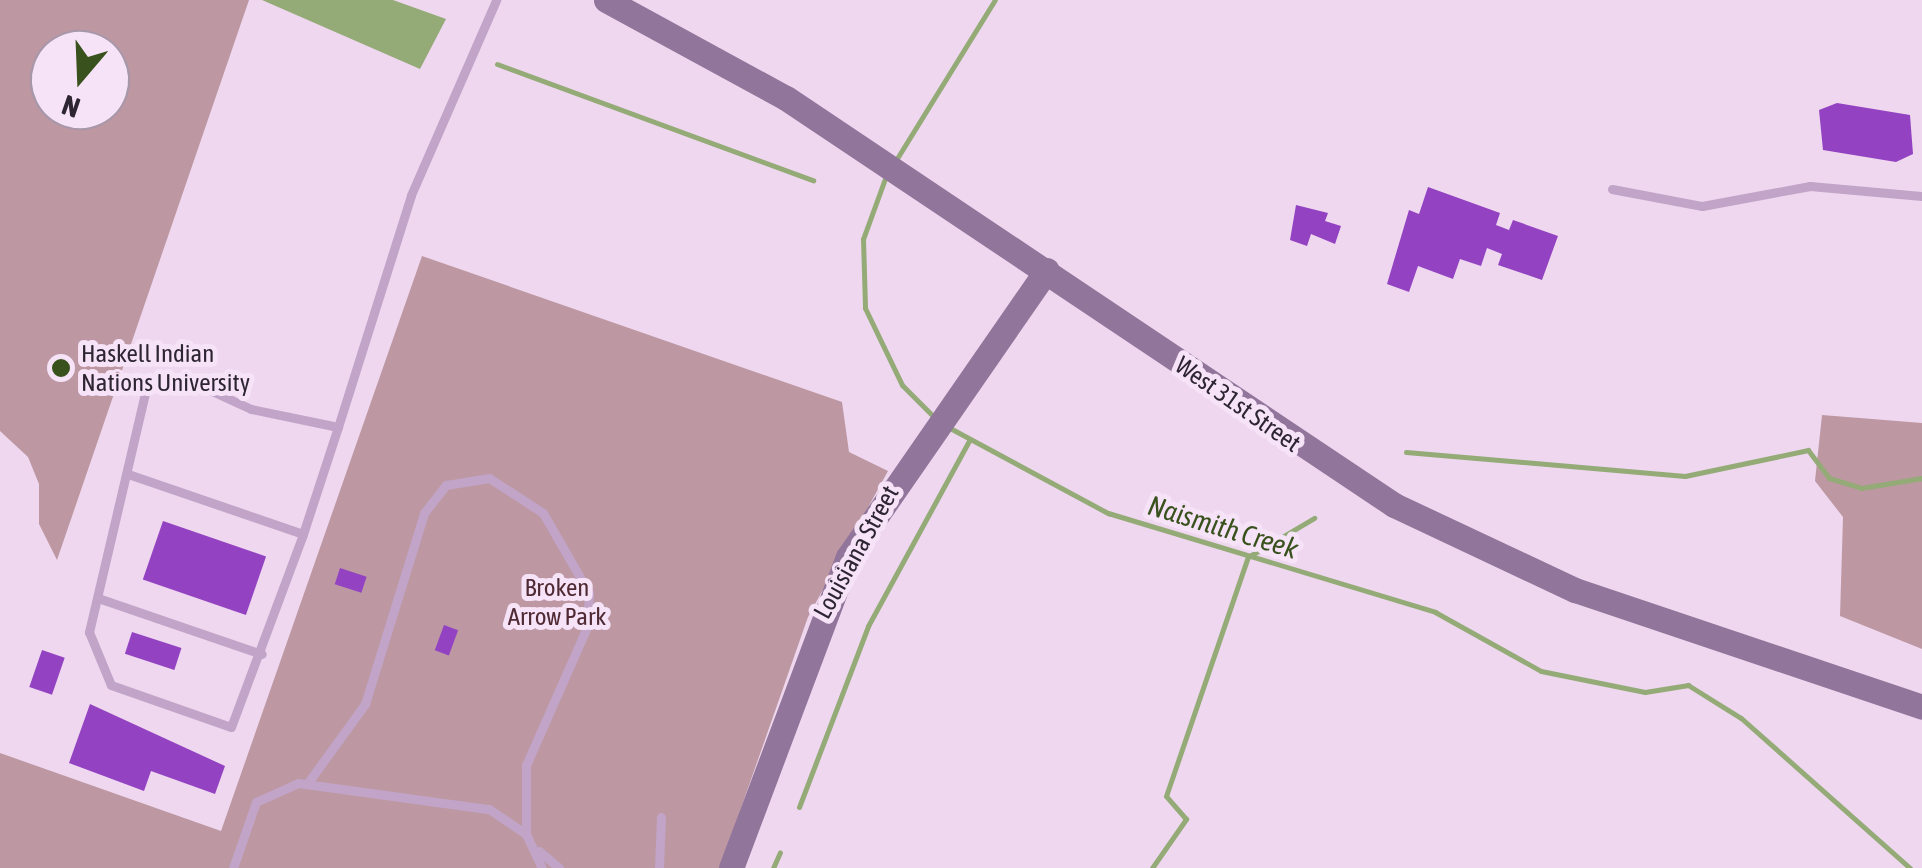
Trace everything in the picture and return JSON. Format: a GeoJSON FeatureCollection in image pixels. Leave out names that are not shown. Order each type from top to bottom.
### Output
{"type":"FeatureCollection","features":[{"type":"Feature","properties":{"kind":"main road","name":"West 31st Street"},"geometry":{"type":"LineString","coordinates":[[606,0],[827,124],[957,208],[1340,474],[1451,534],[1607,602],[1922,707]]}},
{"type":"Feature","properties":{"kind":"main road","name":"Louisiana Street"},"geometry":{"type":"LineString","coordinates":[[731,868],[815,628],[906,464],[1047,270]]}},
{"type":"Feature","properties":{"kind":"lane"},"geometry":{"type":"LineString","coordinates":[[338,427],[162,380],[135,414],[128,474],[98,598],[90,652],[111,684],[231,727],[262,654],[303,534],[338,427],[411,194],[496,0]]}},
{"type":"Feature","properties":{"kind":"lane"},"geometry":{"type":"LineString","coordinates":[[1612,189],[1702,206],[1810,186],[1922,196]]}},
{"type":"Feature","properties":{"kind":"lane"},"geometry":{"type":"LineString","coordinates":[[128,474],[303,534]]}},
{"type":"Feature","properties":{"kind":"lane"},"geometry":{"type":"LineString","coordinates":[[307,784],[366,704],[424,513],[446,485],[489,478],[543,513],[589,593],[588,627],[526,765],[526,834]]}},
{"type":"Feature","properties":{"kind":"lane"},"geometry":{"type":"LineString","coordinates":[[98,598],[262,654]]}},
{"type":"Feature","properties":{"kind":"lane"},"geometry":{"type":"LineString","coordinates":[[233,868],[256,802],[307,784],[464,801],[526,834],[560,868]]}},
{"type":"Feature","properties":{"kind":"lane"},"geometry":{"type":"LineString","coordinates":[[659,868],[661,817]]}},
{"type":"Feature","properties":{"kind":"lane"},"geometry":{"type":"LineString","coordinates":[[540,850],[542,868]]}},
{"type":"Feature","properties":{"kind":"green space","name":"Haskell Indian Nations University"},"geometry":{"type":"Polygon","coordinates":[[[0,0],[249,0],[57,560],[39,524],[39,484],[28,457],[0,431],[0,0]]]}},
{"type":"Feature","properties":{"kind":"green space","name":"Broken Arrow Park"},"geometry":{"type":"Polygon","coordinates":[[[422,256],[842,402],[849,452],[888,471],[808,617],[720,868],[0,868],[0,753],[221,831],[422,256]]]}},
{"type":"Feature","properties":{"kind":"green space"},"geometry":{"type":"Polygon","coordinates":[[[1822,415],[1922,423],[1922,649],[1840,616],[1843,517],[1815,481],[1822,415]]]}},
{"type":"Feature","properties":{"kind":"shaded area"},"geometry":{"type":"Polygon","coordinates":[[[262,0],[393,0],[446,19],[420,69],[262,0]]]}},
{"type":"Feature","properties":{"kind":"building"},"geometry":{"type":"Polygon","coordinates":[[[1837,103],[1910,115],[1913,154],[1896,162],[1823,150],[1819,110],[1837,103]]]}},
{"type":"Feature","properties":{"kind":"building"},"geometry":{"type":"Polygon","coordinates":[[[1428,187],[1500,213],[1496,225],[1509,230],[1513,220],[1558,236],[1542,280],[1498,265],[1502,254],[1487,248],[1481,266],[1460,259],[1453,279],[1418,266],[1409,292],[1387,284],[1409,210],[1419,214],[1428,187]]]}},
{"type":"Feature","properties":{"kind":"building"},"geometry":{"type":"Polygon","coordinates":[[[1296,205],[1328,213],[1325,221],[1341,226],[1335,244],[1311,234],[1307,246],[1290,240],[1296,205]]]}},
{"type":"Feature","properties":{"kind":"building"},"geometry":{"type":"Polygon","coordinates":[[[163,521],[266,556],[246,615],[143,580],[163,521]]]}},
{"type":"Feature","properties":{"kind":"building"},"geometry":{"type":"Polygon","coordinates":[[[340,568],[367,577],[361,593],[335,584],[340,568]]]}},
{"type":"Feature","properties":{"kind":"building"},"geometry":{"type":"Polygon","coordinates":[[[444,625],[458,630],[449,656],[435,650],[444,625]]]}},
{"type":"Feature","properties":{"kind":"building"},"geometry":{"type":"Polygon","coordinates":[[[132,632],[181,648],[174,670],[125,654],[132,632]]]}},
{"type":"Feature","properties":{"kind":"building"},"geometry":{"type":"Polygon","coordinates":[[[42,650],[65,658],[52,695],[29,687],[42,650]]]}},
{"type":"Feature","properties":{"kind":"building"},"geometry":{"type":"Polygon","coordinates":[[[90,704],[225,766],[215,794],[151,771],[144,791],[69,763],[90,704]]]}},
{"type":"Feature","properties":{"kind":"waterway","name":"Naismith Creek"},"geometry":{"type":"LineString","coordinates":[[896,160],[995,0]]}},
{"type":"Feature","properties":{"kind":"waterway"},"geometry":{"type":"LineString","coordinates":[[497,64],[813,180]]}},
{"type":"Feature","properties":{"kind":"waterway","name":"Naismith Creek"},"geometry":{"type":"LineString","coordinates":[[887,173],[863,239],[865,308],[902,385],[935,418]]}},
{"type":"Feature","properties":{"kind":"waterway","name":"Naismith Creek"},"geometry":{"type":"LineString","coordinates":[[948,427],[1108,513],[1435,612],[1541,671],[1645,692],[1688,685],[1741,718],[1910,868]]}},
{"type":"Feature","properties":{"kind":"waterway"},"geometry":{"type":"LineString","coordinates":[[799,807],[868,626],[969,441]]}},
{"type":"Feature","properties":{"kind":"waterway"},"geometry":{"type":"LineString","coordinates":[[1406,452],[1685,476],[1808,450],[1829,478],[1861,488],[1922,478]]}},
{"type":"Feature","properties":{"kind":"waterway"},"geometry":{"type":"LineString","coordinates":[[1152,868],[1186,819],[1166,796],[1248,557],[1314,518]]}},
{"type":"Feature","properties":{"kind":"waterway"},"geometry":{"type":"LineString","coordinates":[[773,868],[780,852]]}},
{"type":"Feature","properties":{"kind":"place","name":"Haskell Indian Nations University"},"geometry":{"type":"Point","coordinates":[61,368]}}]}
